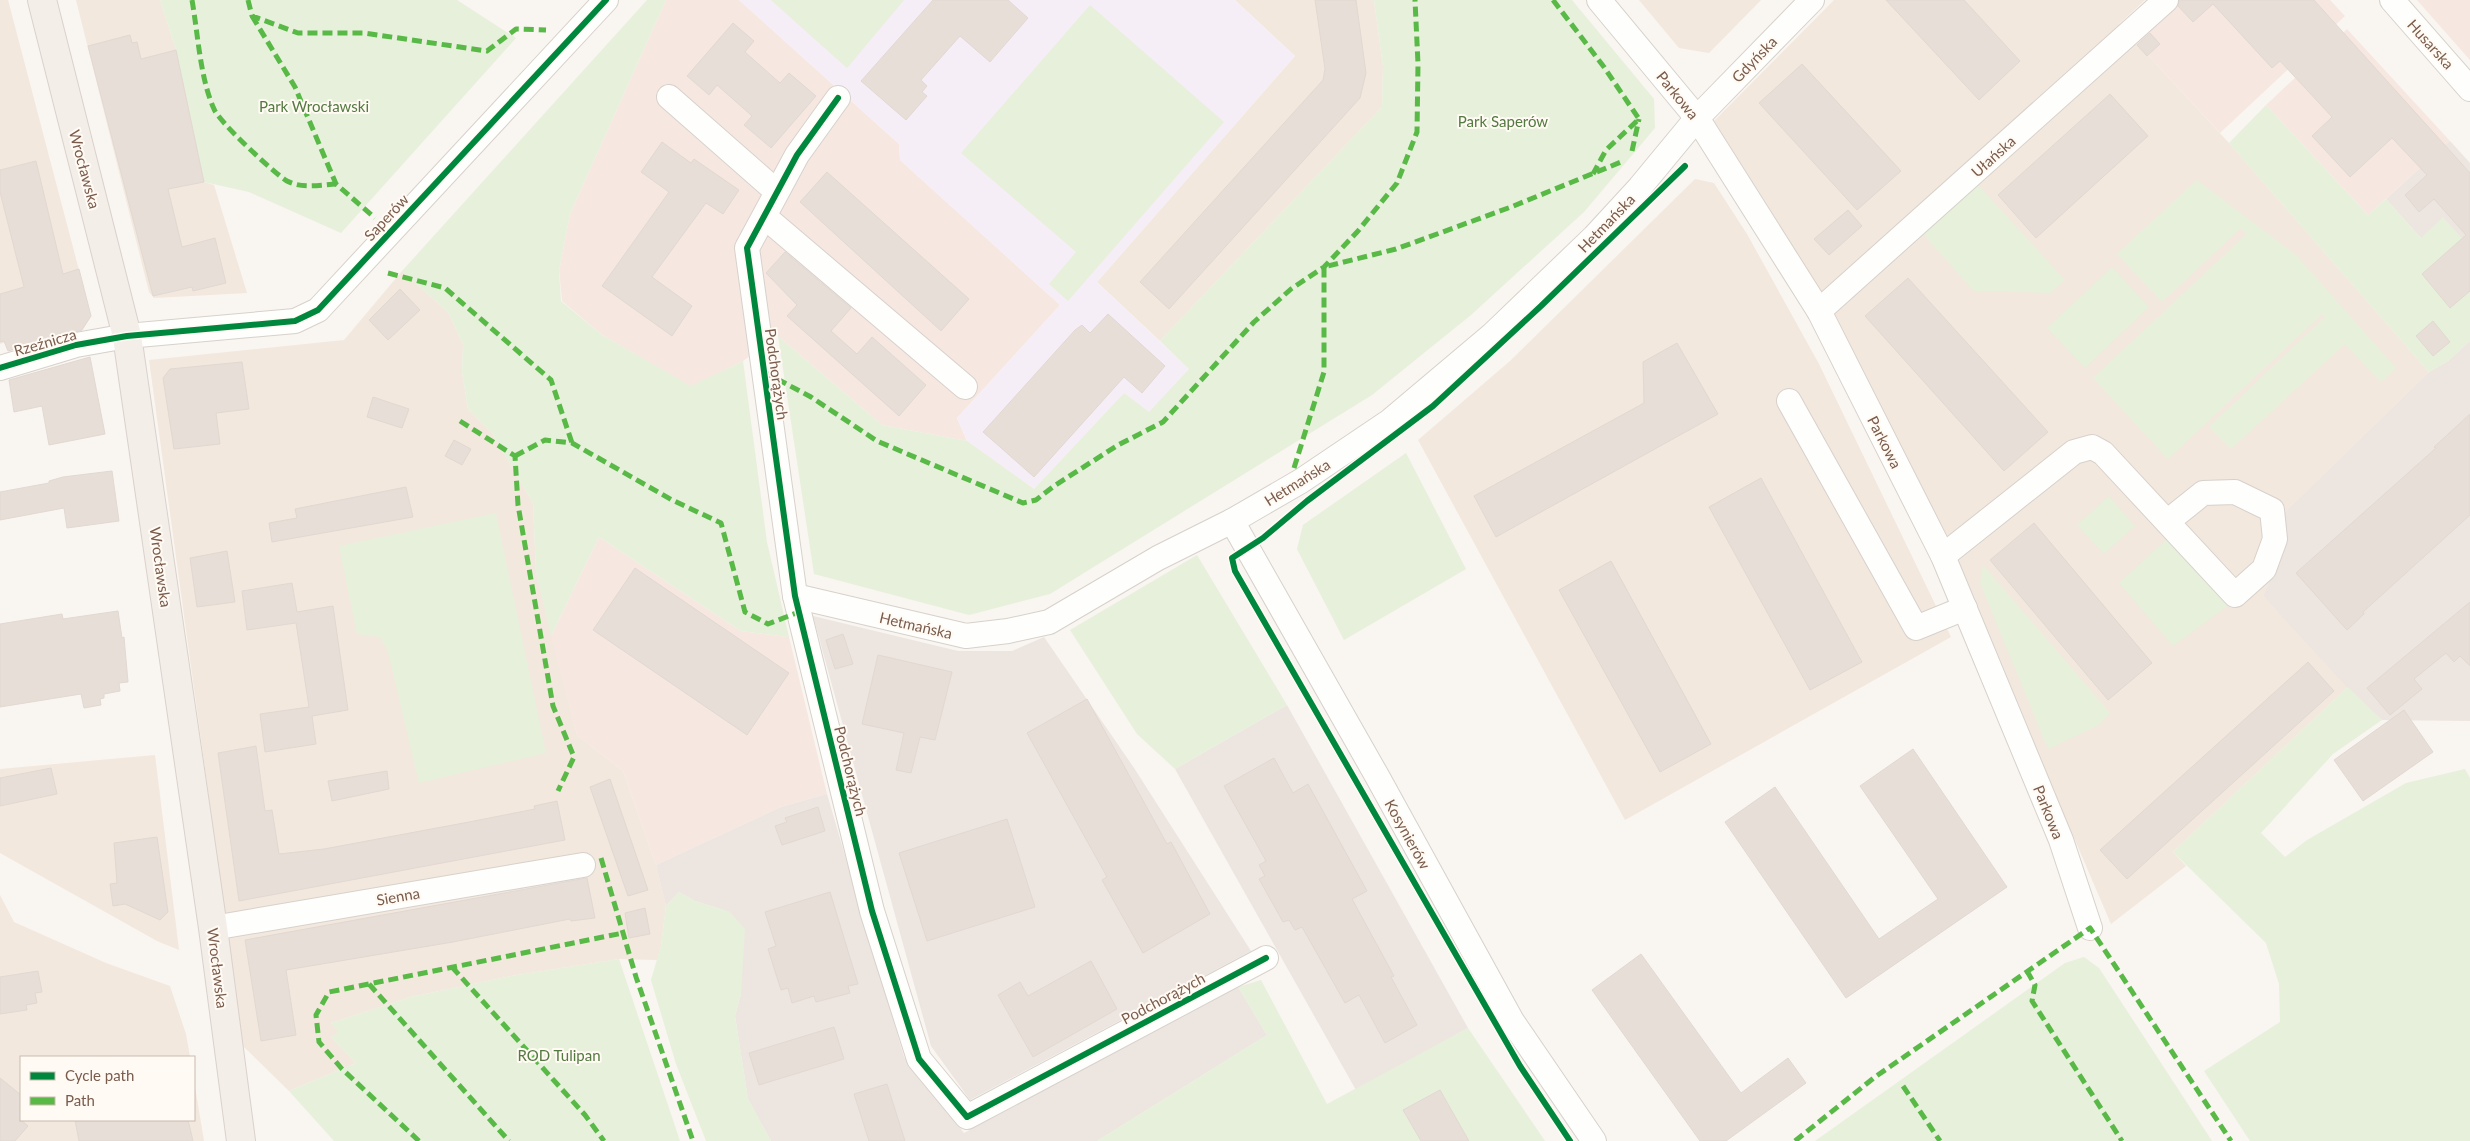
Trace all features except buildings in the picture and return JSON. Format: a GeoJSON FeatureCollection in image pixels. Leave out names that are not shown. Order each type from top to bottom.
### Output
{"type":"FeatureCollection","features":[{"type":"Feature","properties":{"kind":"main road","name":"Wrocławska"},"geometry":{"type":"LineString","coordinates":[[42,0],[127,336],[213,928],[241,1141]]}},
{"type":"Feature","properties":{"kind":"street","name":"Saperów"},"geometry":{"type":"LineString","coordinates":[[127,336],[295,321],[318,310],[606,0]]}},
{"type":"Feature","properties":{"kind":"street","name":"Parkowa"},"geometry":{"type":"LineString","coordinates":[[1599,0],[1697,118],[1819,311],[1943,556],[1966,608],[2061,840],[2090,928]]}},
{"type":"Feature","properties":{"kind":"street","name":"Gdyńska"},"geometry":{"type":"LineString","coordinates":[[1697,118],[1812,0]]}},
{"type":"Feature","properties":{"kind":"street","name":"Ułańska"},"geometry":{"type":"LineString","coordinates":[[1819,311],[2166,0]]}},
{"type":"Feature","properties":{"kind":"street","name":"Husarska"},"geometry":{"type":"LineString","coordinates":[[2392,0],[2470,88]]}},
{"type":"Feature","properties":{"kind":"street"},"geometry":{"type":"LineString","coordinates":[[669,97],[776,191]]}},
{"type":"Feature","properties":{"kind":"street","name":"Podchorążych"},"geometry":{"type":"LineString","coordinates":[[838,98],[797,155],[747,248],[795,596],[872,911],[919,1059],[967,1117],[1266,958]]}},
{"type":"Feature","properties":{"kind":"street","name":"Hetmańska"},"geometry":{"type":"LineString","coordinates":[[795,596],[966,636],[1008,631],[1050,622],[1158,558],[1232,521],[1301,481],[1390,421],[1469,356],[1594,237],[1646,181],[1697,118]]}},
{"type":"Feature","properties":{"kind":"street"},"geometry":{"type":"LineString","coordinates":[[765,217],[966,388]]}},
{"type":"Feature","properties":{"kind":"street","name":"Rzeźnicza"},"geometry":{"type":"LineString","coordinates":[[0,368],[76,345],[127,336]]}},
{"type":"Feature","properties":{"kind":"street"},"geometry":{"type":"LineString","coordinates":[[1789,401],[1916,628],[1966,608]]}},
{"type":"Feature","properties":{"kind":"street"},"geometry":{"type":"LineString","coordinates":[[1943,556],[2074,452],[2092,447],[2103,453],[2167,522],[2235,595],[2264,569],[2275,539],[2272,510],[2235,492],[2203,493],[2167,522]]}},
{"type":"Feature","properties":{"kind":"street","name":"Kosynierów"},"geometry":{"type":"LineString","coordinates":[[1232,521],[1377,776],[1512,1022],[1594,1141]]}},
{"type":"Feature","properties":{"kind":"street","name":"Sienna"},"geometry":{"type":"LineString","coordinates":[[213,928],[584,864]]}},
{"type":"Feature","properties":{"kind":"shaded area"},"geometry":{"type":"Polygon","coordinates":[[[0,0],[8,0],[91,316],[0,344],[0,0]]]}},
{"type":"Feature","properties":{"kind":"shaded area"},"geometry":{"type":"Polygon","coordinates":[[[76,0],[160,0],[176,50],[204,182],[214,185],[247,293],[154,298],[149,292],[76,0]]]}},
{"type":"Feature","properties":{"kind":"shaded area"},"geometry":{"type":"Polygon","coordinates":[[[666,0],[739,0],[899,144],[900,160],[1060,305],[957,418],[967,441],[882,425],[778,336],[743,361],[691,387],[602,335],[562,301],[559,271],[570,214],[666,0]]]}},
{"type":"Feature","properties":{"kind":"shaded area"},"geometry":{"type":"Polygon","coordinates":[[[739,0],[1235,0],[1295,56],[1097,282],[1189,369],[1149,413],[1124,393],[1034,489],[967,441],[957,418],[1060,305],[900,160],[899,144],[739,0]]]}},
{"type":"Feature","properties":{"kind":"shaded area"},"geometry":{"type":"Polygon","coordinates":[[[1235,0],[1374,0],[1383,67],[1382,107],[1160,341],[1097,282],[1295,56],[1235,0]]]}},
{"type":"Feature","properties":{"kind":"shaded area"},"geometry":{"type":"Polygon","coordinates":[[[1639,0],[1761,0],[1709,53],[1679,48],[1639,0]]]}},
{"type":"Feature","properties":{"kind":"shaded area"},"geometry":{"type":"Polygon","coordinates":[[[1834,0],[2145,0],[2119,24],[2229,143],[2429,372],[2285,512],[2285,544],[2263,596],[2348,687],[2173,852],[2186,866],[2111,924],[1959,570],[1821,292],[1714,121],[1834,0]]]}},
{"type":"Feature","properties":{"kind":"shaded area"},"geometry":{"type":"Polygon","coordinates":[[[2174,0],[2330,0],[2345,16],[2220,133],[2131,37],[2174,0]]]}},
{"type":"Feature","properties":{"kind":"shaded area"},"geometry":{"type":"Polygon","coordinates":[[[2417,0],[2470,0],[2470,60],[2417,0]]]}},
{"type":"Feature","properties":{"kind":"shaded area"},"geometry":{"type":"Polygon","coordinates":[[[2347,29],[2450,141],[2368,215],[2266,105],[2347,29]]]}},
{"type":"Feature","properties":{"kind":"shaded area"},"geometry":{"type":"Polygon","coordinates":[[[2450,141],[2470,163],[2470,247],[2421,238],[2386,199],[2450,141]]]}},
{"type":"Feature","properties":{"kind":"shaded area"},"geometry":{"type":"Polygon","coordinates":[[[1695,179],[1714,183],[1747,234],[1819,364],[1951,637],[1625,820],[1418,440],[1510,361],[1695,179]]]}},
{"type":"Feature","properties":{"kind":"shaded area"},"geometry":{"type":"Polygon","coordinates":[[[402,271],[448,312],[463,344],[462,372],[468,409],[492,433],[533,503],[536,572],[577,735],[623,771],[656,865],[666,906],[661,946],[657,960],[619,959],[511,976],[411,997],[331,1023],[339,1032],[331,1037],[356,1063],[289,1091],[243,1046],[149,360],[344,340],[402,271]]]}},
{"type":"Feature","properties":{"kind":"shaded area"},"geometry":{"type":"Polygon","coordinates":[[[2470,341],[2470,721],[2382,720],[2357,698],[2263,596],[2285,544],[2285,512],[2429,372],[2448,361],[2470,341]]]}},
{"type":"Feature","properties":{"kind":"shaded area"},"geometry":{"type":"Polygon","coordinates":[[[599,537],[741,631],[789,637],[827,794],[781,807],[656,865],[623,771],[577,735],[551,636],[599,537]]]}},
{"type":"Feature","properties":{"kind":"shaded area"},"geometry":{"type":"Polygon","coordinates":[[[813,616],[958,651],[1012,651],[1044,637],[1134,768],[1251,951],[970,1100],[931,1046],[813,616]]]}},
{"type":"Feature","properties":{"kind":"shaded area"},"geometry":{"type":"Polygon","coordinates":[[[1287,705],[1468,1028],[1356,1090],[1175,769],[1287,705]]]}},
{"type":"Feature","properties":{"kind":"shaded area"},"geometry":{"type":"Polygon","coordinates":[[[155,755],[179,950],[157,941],[0,853],[0,769],[155,755]]]}},
{"type":"Feature","properties":{"kind":"shaded area"},"geometry":{"type":"Polygon","coordinates":[[[827,794],[904,1057],[964,1133],[1238,987],[1267,1035],[1097,1141],[771,1141],[748,1099],[735,1016],[741,994],[730,912],[695,901],[679,892],[666,906],[656,865],[781,807],[827,794]]]}},
{"type":"Feature","properties":{"kind":"shaded area"},"geometry":{"type":"Polygon","coordinates":[[[0,895],[14,922],[106,963],[170,986],[186,1034],[190,1056],[20,1056],[20,1121],[195,1121],[195,1087],[204,1141],[0,1141],[0,895]]]}},
{"type":"Feature","properties":{"kind":"green space","name":"Park Wrocławski"},"geometry":{"type":"Polygon","coordinates":[[[160,0],[457,0],[516,38],[341,233],[249,192],[204,182],[176,50],[160,0]]]}},
{"type":"Feature","properties":{"kind":"green space"},"geometry":{"type":"Polygon","coordinates":[[[647,0],[666,0],[570,214],[559,271],[561,301],[602,335],[691,386],[743,361],[767,542],[789,637],[741,631],[599,537],[551,636],[536,572],[533,503],[492,433],[468,409],[462,372],[463,344],[448,312],[402,271],[647,0]]]}},
{"type":"Feature","properties":{"kind":"green space"},"geometry":{"type":"Polygon","coordinates":[[[771,0],[904,0],[847,68],[771,0]]]}},
{"type":"Feature","properties":{"kind":"green space","name":"Park Saperów"},"geometry":{"type":"Polygon","coordinates":[[[1374,0],[1572,0],[1654,99],[1655,128],[1584,212],[1471,315],[1372,395],[1050,594],[969,615],[814,574],[778,336],[882,425],[967,441],[1034,489],[1124,393],[1149,412],[1189,369],[1160,341],[1382,107],[1383,67],[1374,0]]]}},
{"type":"Feature","properties":{"kind":"green space"},"geometry":{"type":"Polygon","coordinates":[[[1090,5],[1224,122],[1068,301],[1049,284],[1076,252],[961,153],[1090,5]]]}},
{"type":"Feature","properties":{"kind":"green space"},"geometry":{"type":"Polygon","coordinates":[[[2266,105],[2368,215],[2386,199],[2421,238],[2443,217],[2470,247],[2470,341],[2448,361],[2429,372],[2229,143],[2266,105]]]}},
{"type":"Feature","properties":{"kind":"green space"},"geometry":{"type":"Polygon","coordinates":[[[2197,180],[2296,255],[2396,368],[2381,382],[2345,344],[2231,449],[2209,427],[2325,317],[2322,314],[2168,459],[2093,378],[2247,234],[2241,228],[2162,302],[2117,254],[2197,180]]]}},
{"type":"Feature","properties":{"kind":"green space"},"geometry":{"type":"Polygon","coordinates":[[[1978,185],[2065,280],[2050,293],[1974,291],[1923,234],[1978,185]]]}},
{"type":"Feature","properties":{"kind":"green space"},"geometry":{"type":"Polygon","coordinates":[[[2112,267],[2149,307],[2085,368],[2047,328],[2112,267]]]}},
{"type":"Feature","properties":{"kind":"green space"},"geometry":{"type":"Polygon","coordinates":[[[1406,453],[1466,569],[1344,640],[1297,549],[1303,525],[1406,453]]]}},
{"type":"Feature","properties":{"kind":"green space"},"geometry":{"type":"Polygon","coordinates":[[[2109,496],[2135,526],[2104,554],[2077,525],[2109,496]]]}},
{"type":"Feature","properties":{"kind":"green space"},"geometry":{"type":"Polygon","coordinates":[[[496,513],[546,753],[419,783],[388,652],[380,637],[357,634],[339,546],[496,513]]]}},
{"type":"Feature","properties":{"kind":"green space"},"geometry":{"type":"Polygon","coordinates":[[[2168,538],[2229,605],[2173,646],[2119,583],[2168,538]]]}},
{"type":"Feature","properties":{"kind":"green space"},"geometry":{"type":"Polygon","coordinates":[[[1197,555],[1287,705],[1175,769],[1137,734],[1070,630],[1197,555]]]}},
{"type":"Feature","properties":{"kind":"green space"},"geometry":{"type":"Polygon","coordinates":[[[1983,565],[2110,713],[2099,725],[2048,749],[1980,583],[1983,565]]]}},
{"type":"Feature","properties":{"kind":"green space"},"geometry":{"type":"Polygon","coordinates":[[[2348,687],[2382,720],[2333,754],[2261,833],[2285,857],[2307,840],[2406,783],[2465,769],[2470,778],[2470,1141],[2250,1141],[2204,1071],[2280,1022],[2279,984],[2266,943],[2173,852],[2348,687]]]}},
{"type":"Feature","properties":{"kind":"green space"},"geometry":{"type":"Polygon","coordinates":[[[679,892],[695,901],[730,912],[745,929],[741,994],[735,1016],[748,1098],[771,1141],[706,1141],[676,1064],[651,980],[661,946],[666,906],[679,892]]]}},
{"type":"Feature","properties":{"kind":"green space"},"geometry":{"type":"Polygon","coordinates":[[[2084,957],[2099,968],[2212,1141],[1815,1141],[2065,963],[2084,957]]]}},
{"type":"Feature","properties":{"kind":"green space","name":"ROD Tulipan"},"geometry":{"type":"Polygon","coordinates":[[[619,959],[680,1141],[334,1141],[289,1091],[356,1063],[331,1037],[338,1032],[331,1023],[411,997],[511,976],[619,959]]]}},
{"type":"Feature","properties":{"kind":"green space"},"geometry":{"type":"Polygon","coordinates":[[[1261,980],[1327,1104],[1468,1028],[1545,1141],[1097,1141],[1267,1035],[1238,987],[1261,980]]]}},
{"type":"Feature","properties":{"kind":"marked path"},"geometry":{"type":"LineString","coordinates":[[192,0],[205,84],[218,115],[247,147],[287,181],[305,186],[336,184]]}},
{"type":"Feature","properties":{"kind":"marked path"},"geometry":{"type":"LineString","coordinates":[[248,0],[252,16],[298,33],[364,33],[487,51],[516,29],[546,30]]}},
{"type":"Feature","properties":{"kind":"marked path"},"geometry":{"type":"LineString","coordinates":[[764,372],[811,397],[877,441],[1023,503],[1036,500],[1054,486],[1118,445],[1163,422],[1254,322],[1291,289],[1324,267],[1358,231],[1397,183],[1417,132],[1418,64],[1415,0]]}},
{"type":"Feature","properties":{"kind":"marked path"},"geometry":{"type":"LineString","coordinates":[[1553,0],[1604,67],[1639,119],[1606,150],[1593,174]]}},
{"type":"Feature","properties":{"kind":"marked path"},"geometry":{"type":"LineString","coordinates":[[252,16],[295,87],[336,184],[375,218]]}},
{"type":"Feature","properties":{"kind":"marked path"},"geometry":{"type":"LineString","coordinates":[[1632,151],[1639,119]]}},
{"type":"Feature","properties":{"kind":"marked path"},"geometry":{"type":"LineString","coordinates":[[1294,468],[1324,372],[1324,267],[1396,249],[1511,207],[1621,162]]}},
{"type":"Feature","properties":{"kind":"marked path"},"geometry":{"type":"LineString","coordinates":[[388,273],[445,288],[551,380],[572,443]]}},
{"type":"Feature","properties":{"kind":"marked path"},"geometry":{"type":"LineString","coordinates":[[460,421],[515,456],[518,505],[553,706],[574,757],[558,791]]}},
{"type":"Feature","properties":{"kind":"marked path"},"geometry":{"type":"LineString","coordinates":[[515,456],[545,440],[572,443],[672,500],[721,523],[745,612],[768,624],[799,612]]}},
{"type":"Feature","properties":{"kind":"marked path"},"geometry":{"type":"LineString","coordinates":[[601,858],[636,977],[693,1141]]}},
{"type":"Feature","properties":{"kind":"marked path"},"geometry":{"type":"LineString","coordinates":[[1795,1141],[1875,1077],[2090,928],[2231,1141]]}},
{"type":"Feature","properties":{"kind":"marked path"},"geometry":{"type":"LineString","coordinates":[[419,1141],[342,1069],[319,1042],[316,1015],[329,992],[623,933]]}},
{"type":"Feature","properties":{"kind":"marked path"},"geometry":{"type":"LineString","coordinates":[[452,967],[585,1115],[604,1141]]}},
{"type":"Feature","properties":{"kind":"marked path"},"geometry":{"type":"LineString","coordinates":[[2027,971],[2035,985],[2032,1001],[2122,1141]]}},
{"type":"Feature","properties":{"kind":"marked path"},"geometry":{"type":"LineString","coordinates":[[369,984],[509,1141]]}},
{"type":"Feature","properties":{"kind":"marked path"},"geometry":{"type":"LineString","coordinates":[[1903,1086],[1940,1141]]}},
{"type":"Feature","properties":{"kind":"cycle path"},"geometry":{"type":"LineString","coordinates":[[0,368],[76,345],[127,336],[295,321],[318,310],[606,0]]}},
{"type":"Feature","properties":{"kind":"cycle path"},"geometry":{"type":"LineString","coordinates":[[838,98],[797,155],[747,248],[795,596],[872,911],[919,1059],[967,1117],[1266,958]]}},
{"type":"Feature","properties":{"kind":"cycle path"},"geometry":{"type":"LineString","coordinates":[[1570,1141],[1520,1066],[1235,571],[1232,558],[1263,538],[1307,501],[1433,406],[1541,306],[1685,166]]}}]}
